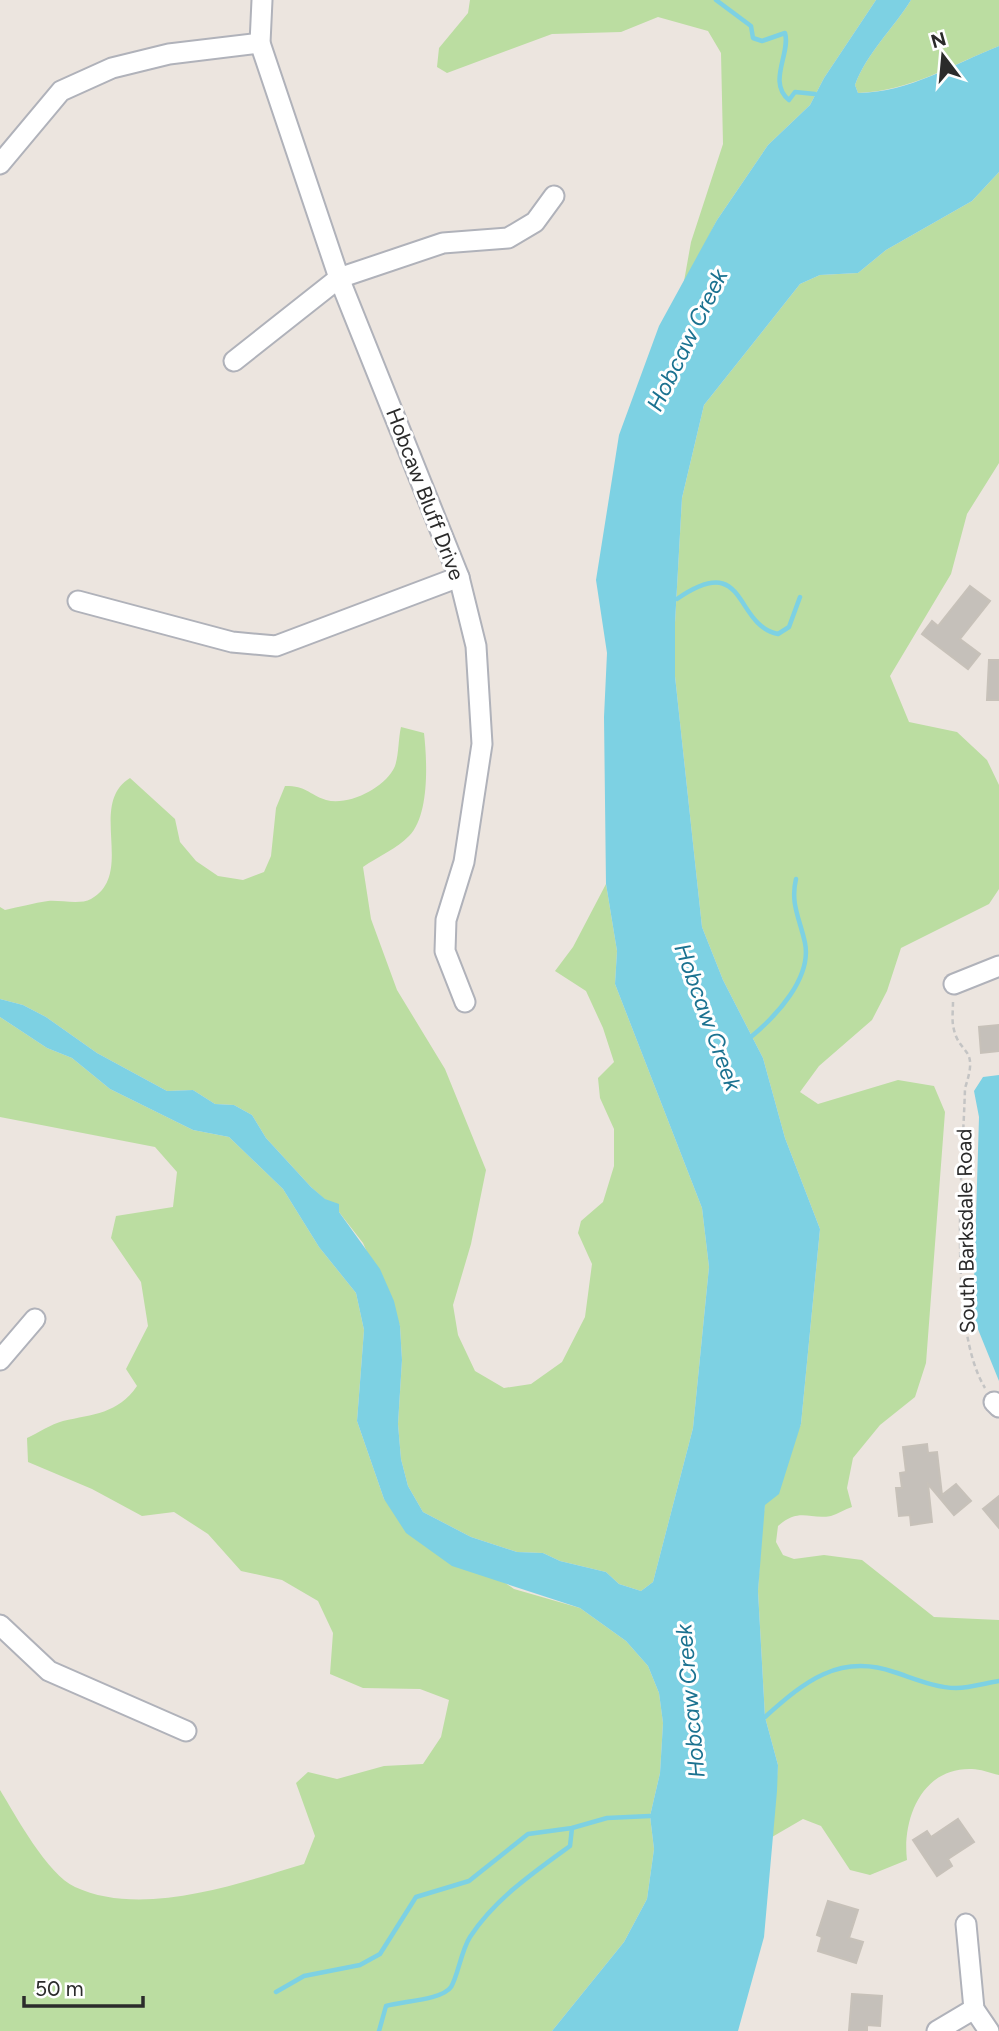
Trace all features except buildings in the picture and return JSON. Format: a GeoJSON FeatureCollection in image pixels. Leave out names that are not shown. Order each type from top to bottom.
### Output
{"type":"FeatureCollection","features":[{"type":"Feature","properties":{"kind":"street","name":"Hobcaw Bluff Drive"},"geometry":{"type":"LineString","coordinates":[[262,0],[260,43],[339,278],[459,577],[476,646],[482,744],[464,862],[446,920],[445,951],[465,1002]]}},
{"type":"Feature","properties":{"kind":"street"},"geometry":{"type":"LineString","coordinates":[[0,164],[61,91],[111,68],[169,54],[260,43]]}},
{"type":"Feature","properties":{"kind":"street"},"geometry":{"type":"LineString","coordinates":[[234,361],[339,278],[443,243],[509,238],[535,222],[554,196]]}},
{"type":"Feature","properties":{"kind":"street"},"geometry":{"type":"LineString","coordinates":[[78,601],[232,642],[276,646],[459,577]]}},
{"type":"Feature","properties":{"kind":"street"},"geometry":{"type":"LineString","coordinates":[[954,984],[999,966]]}},
{"type":"Feature","properties":{"kind":"street"},"geometry":{"type":"LineString","coordinates":[[0,1360],[36,1319]]}},
{"type":"Feature","properties":{"kind":"street"},"geometry":{"type":"LineString","coordinates":[[0,1625],[49,1671],[186,1731]]}},
{"type":"Feature","properties":{"kind":"street"},"geometry":{"type":"LineString","coordinates":[[966,1924],[974,2009],[989,2031]]}},
{"type":"Feature","properties":{"kind":"street"},"geometry":{"type":"LineString","coordinates":[[937,2031],[974,2009]]}},
{"type":"Feature","properties":{"kind":"path","name":"South Barksdale Road"},"geometry":{"type":"LineString","coordinates":[[954,984],[953,1026],[958,1040],[970,1054],[971,1071],[965,1088],[963,1304],[969,1353],[997,1404]]}},
{"type":"Feature","properties":{"kind":"green space"},"geometry":{"type":"Polygon","coordinates":[[[470,0],[876,0],[824,78],[810,105],[768,145],[717,220],[683,287],[691,242],[723,144],[721,53],[708,31],[658,17],[621,32],[552,34],[447,73],[437,67],[439,48],[468,13],[470,0]]]}},
{"type":"Feature","properties":{"kind":"green space"},"geometry":{"type":"Polygon","coordinates":[[[911,0],[999,0],[999,46],[913,82],[858,93],[855,85],[866,63],[911,0]]]}},
{"type":"Feature","properties":{"kind":"green space"},"geometry":{"type":"Polygon","coordinates":[[[999,172],[999,463],[967,514],[951,574],[890,676],[909,722],[957,732],[987,760],[999,785],[999,889],[989,904],[901,948],[887,991],[872,1020],[819,1066],[800,1092],[818,1104],[898,1080],[934,1086],[945,1112],[926,1363],[915,1397],[880,1425],[853,1458],[847,1488],[852,1507],[831,1516],[792,1517],[778,1526],[776,1542],[783,1555],[794,1559],[824,1555],[862,1560],[934,1617],[999,1620],[999,1775],[972,1769],[955,1771],[928,1786],[912,1813],[906,1844],[907,1860],[870,1875],[850,1870],[821,1826],[803,1819],[772,1837],[778,1765],[765,1717],[758,1591],[762,1527],[765,1504],[801,1424],[820,1229],[785,1138],[763,1058],[723,980],[702,927],[675,676],[682,498],[704,405],[800,284],[820,275],[858,273],[886,250],[972,201],[999,172]]]}},
{"type":"Feature","properties":{"kind":"green space"},"geometry":{"type":"Polygon","coordinates":[[[401,727],[424,733],[426,787],[421,815],[409,836],[363,867],[371,919],[397,990],[445,1069],[486,1170],[471,1244],[453,1305],[458,1335],[475,1371],[504,1388],[531,1384],[562,1362],[585,1317],[592,1264],[578,1233],[581,1221],[603,1202],[614,1166],[614,1129],[600,1098],[598,1078],[614,1062],[603,1028],[586,991],[555,971],[573,947],[606,884],[617,951],[615,984],[702,1208],[709,1267],[693,1428],[653,1582],[641,1591],[619,1584],[606,1572],[560,1561],[543,1553],[517,1552],[471,1537],[423,1512],[408,1486],[401,1459],[398,1424],[402,1360],[400,1326],[363,1243],[339,1212],[311,1187],[266,1138],[252,1115],[234,1105],[215,1104],[193,1090],[167,1091],[97,1053],[46,1017],[23,1005],[0,999],[0,907],[5,910],[48,901],[87,901],[104,888],[112,857],[112,804],[118,790],[130,778],[175,819],[180,842],[196,861],[218,876],[243,880],[264,872],[271,856],[276,808],[285,786],[298,787],[320,798],[335,801],[344,801],[364,794],[381,784],[393,770],[401,727]]]}},
{"type":"Feature","properties":{"kind":"green space"},"geometry":{"type":"Polygon","coordinates":[[[0,1017],[47,1048],[72,1058],[110,1089],[193,1130],[229,1137],[283,1189],[319,1247],[356,1293],[364,1330],[357,1421],[384,1499],[514,1589],[580,1608],[626,1641],[648,1666],[659,1693],[663,1723],[660,1773],[650,1816],[654,1849],[647,1899],[624,1942],[552,2031],[0,2031],[0,1790],[43,1857],[64,1880],[75,1887],[101,1896],[130,1899],[190,1895],[304,1864],[315,1836],[296,1783],[308,1772],[337,1779],[384,1766],[423,1764],[441,1737],[449,1700],[420,1689],[363,1688],[330,1674],[333,1633],[318,1601],[282,1580],[241,1571],[208,1534],[174,1512],[142,1516],[92,1489],[28,1462],[27,1438],[58,1422],[113,1408],[137,1386],[126,1369],[148,1326],[141,1282],[111,1238],[116,1216],[173,1207],[177,1172],[155,1147],[0,1117],[0,1017]]]}},
{"type":"Feature","properties":{"kind":"water","name":"Hobcaw Creek"},"geometry":{"type":"Polygon","coordinates":[[[876,0],[911,0],[866,63],[855,85],[858,93],[913,83],[999,46],[999,172],[972,201],[886,250],[858,273],[820,275],[800,284],[704,405],[682,498],[675,676],[702,927],[723,980],[763,1058],[785,1138],[820,1229],[801,1424],[779,1494],[765,1505],[758,1591],[765,1717],[778,1765],[764,1937],[738,2031],[552,2031],[624,1942],[647,1899],[654,1849],[650,1816],[660,1773],[663,1723],[659,1693],[648,1666],[626,1641],[580,1608],[452,1566],[406,1533],[384,1499],[357,1421],[364,1330],[356,1293],[319,1247],[283,1189],[229,1137],[193,1130],[110,1089],[72,1058],[47,1048],[0,1017],[0,999],[23,1005],[46,1017],[97,1053],[167,1091],[193,1090],[215,1104],[234,1105],[252,1115],[266,1138],[311,1187],[325,1199],[339,1204],[339,1212],[380,1269],[394,1301],[400,1326],[402,1360],[398,1424],[401,1459],[408,1486],[423,1512],[471,1537],[517,1552],[543,1553],[560,1561],[606,1572],[619,1584],[641,1591],[653,1582],[693,1428],[709,1267],[702,1208],[615,984],[617,951],[606,884],[604,717],[607,653],[596,580],[619,435],[659,326],[717,220],[768,145],[810,105],[824,78],[876,0]]]}},
{"type":"Feature","properties":{"kind":"water"},"geometry":{"type":"Polygon","coordinates":[[[999,1075],[999,1381],[973,1317],[979,1117],[974,1091],[983,1077],[999,1075]]]}},
{"type":"Feature","properties":{"kind":"waterway"},"geometry":{"type":"LineString","coordinates":[[716,0],[751,26],[753,38],[762,41],[785,33],[780,76],[783,93],[789,100],[795,92],[815,94]]}},
{"type":"Feature","properties":{"kind":"waterway"},"geometry":{"type":"LineString","coordinates":[[677,599],[700,586],[716,583],[728,586],[753,618],[764,628],[778,634],[789,627],[800,597]]}},
{"type":"Feature","properties":{"kind":"waterway"},"geometry":{"type":"LineString","coordinates":[[752,1036],[781,1007],[798,983],[803,969],[805,943],[795,904],[796,879]]}},
{"type":"Feature","properties":{"kind":"waterway"},"geometry":{"type":"LineString","coordinates":[[765,1717],[808,1682],[823,1674],[856,1666],[874,1667],[948,1688],[999,1681]]}},
{"type":"Feature","properties":{"kind":"waterway"},"geometry":{"type":"LineString","coordinates":[[276,1992],[304,1976],[360,1965],[380,1954],[416,1897],[469,1881],[528,1834],[572,1828],[607,1818],[650,1816]]}},
{"type":"Feature","properties":{"kind":"waterway"},"geometry":{"type":"LineString","coordinates":[[379,2031],[386,2006],[439,1995],[451,1987],[467,1943],[480,1923],[516,1887],[570,1846],[572,1828]]}}]}
